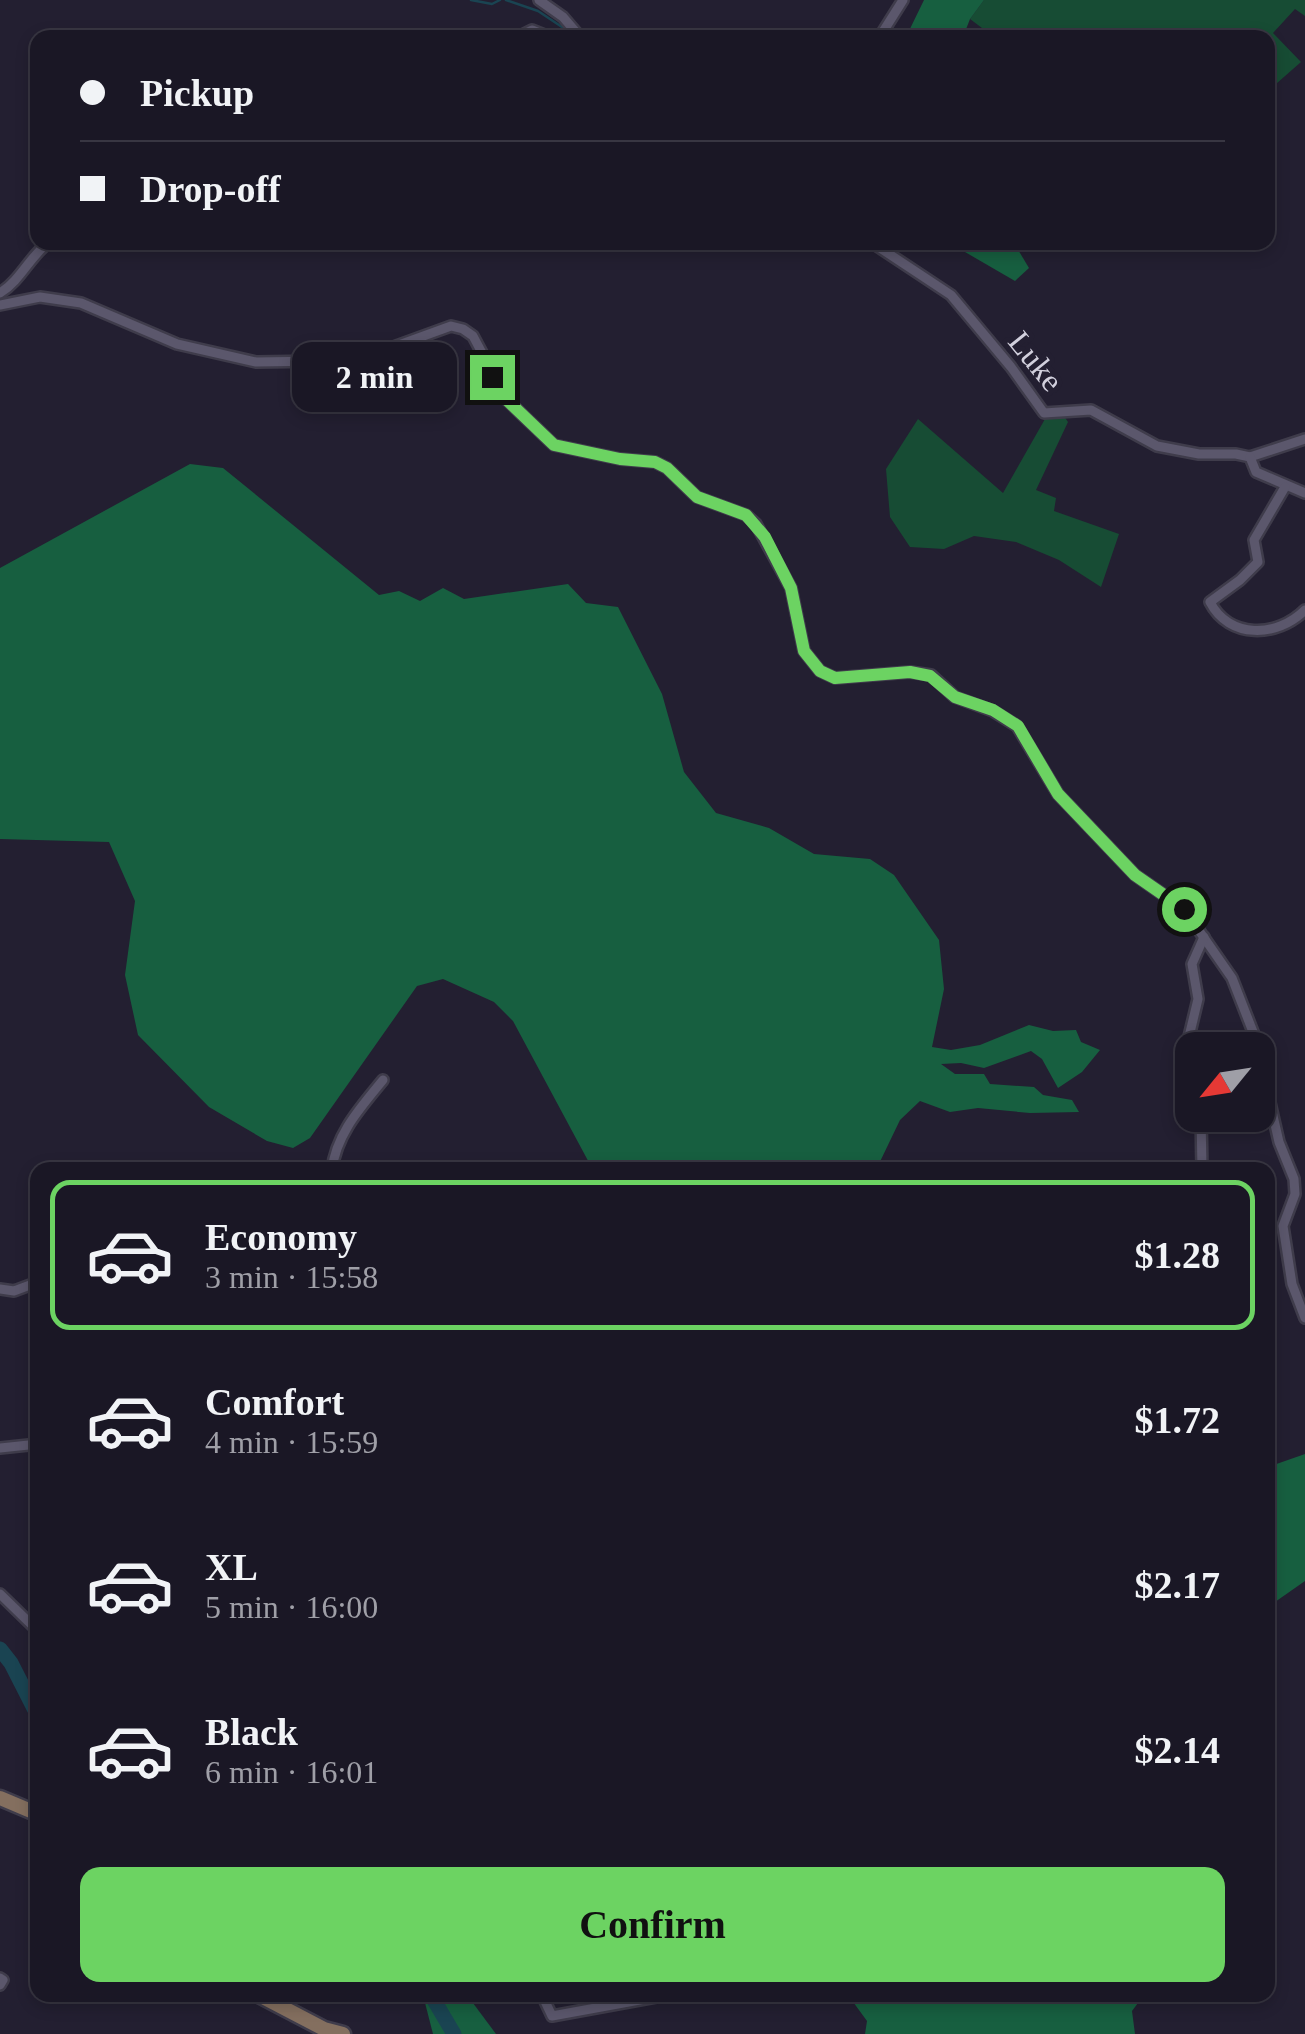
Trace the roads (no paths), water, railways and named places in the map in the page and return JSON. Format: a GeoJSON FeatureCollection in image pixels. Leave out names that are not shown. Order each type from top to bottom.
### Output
{"type":"FeatureCollection","features":[{"type":"Feature","properties":{"kind":"main road"},"geometry":{"type":"LineString","coordinates":[[0,1798],[30,1811]]}},
{"type":"Feature","properties":{"kind":"main road"},"geometry":{"type":"LineString","coordinates":[[273,2002],[324,2029],[344,2034]]}},
{"type":"Feature","properties":{"kind":"street"},"geometry":{"type":"LineString","coordinates":[[539,0],[574,30]]}},
{"type":"Feature","properties":{"kind":"street"},"geometry":{"type":"LineString","coordinates":[[884,30],[903,0]]}},
{"type":"Feature","properties":{"kind":"street"},"geometry":{"type":"LineString","coordinates":[[0,292],[14,283],[39,250]]}},
{"type":"Feature","properties":{"kind":"street","name":"Luke"},"geometry":{"type":"LineString","coordinates":[[883,250],[951,295],[1044,413],[1091,410],[1157,446],[1199,454],[1250,458],[1305,440]]}},
{"type":"Feature","properties":{"kind":"street"},"geometry":{"type":"LineString","coordinates":[[0,306],[40,298],[81,303],[177,344],[256,362],[322,361],[386,350],[451,326],[463,329],[474,336],[507,400],[554,445],[655,462],[667,468],[697,497],[746,515],[756,524],[791,588],[804,651],[820,671],[835,678],[910,672],[930,676],[955,697],[993,710],[1018,726],[1058,794],[1135,875],[1184,909],[1204,937],[1232,978],[1255,1038],[1280,1142],[1294,1180],[1295,1194],[1283,1226],[1292,1284],[1305,1318]]}},
{"type":"Feature","properties":{"kind":"street"},"geometry":{"type":"LineString","coordinates":[[1250,458],[1256,472],[1305,493]]}},
{"type":"Feature","properties":{"kind":"street"},"geometry":{"type":"LineString","coordinates":[[1285,487],[1254,540],[1258,562],[1210,602],[1217,616],[1254,632],[1275,627],[1305,610]]}},
{"type":"Feature","properties":{"kind":"street"},"geometry":{"type":"LineString","coordinates":[[1190,1032],[1198,999],[1192,964],[1204,937]]}},
{"type":"Feature","properties":{"kind":"street"},"geometry":{"type":"LineString","coordinates":[[333,1162],[340,1141],[383,1080]]}},
{"type":"Feature","properties":{"kind":"street"},"geometry":{"type":"LineString","coordinates":[[1201,1132],[1202,1162]]}},
{"type":"Feature","properties":{"kind":"street"},"geometry":{"type":"LineString","coordinates":[[0,1290],[14,1291],[30,1285]]}},
{"type":"Feature","properties":{"kind":"street"},"geometry":{"type":"LineString","coordinates":[[0,1448],[30,1445]]}},
{"type":"Feature","properties":{"kind":"street"},"geometry":{"type":"LineString","coordinates":[[0,1594],[30,1624]]}},
{"type":"Feature","properties":{"kind":"street"},"geometry":{"type":"LineString","coordinates":[[0,1978],[0,1986]]}},
{"type":"Feature","properties":{"kind":"street"},"geometry":{"type":"LineString","coordinates":[[545,2002],[552,2016],[629,2002]]}},
{"type":"Feature","properties":{"kind":"waterway"},"geometry":{"type":"LineString","coordinates":[[471,0],[492,4],[500,0]]}},
{"type":"Feature","properties":{"kind":"waterway"},"geometry":{"type":"LineString","coordinates":[[506,0],[538,11],[566,30]]}},
{"type":"Feature","properties":{"kind":"waterway"},"geometry":{"type":"LineString","coordinates":[[0,1649],[30,1700]]}},
{"type":"Feature","properties":{"kind":"waterway"},"geometry":{"type":"LineString","coordinates":[[435,2002],[454,2034]]}}]}
